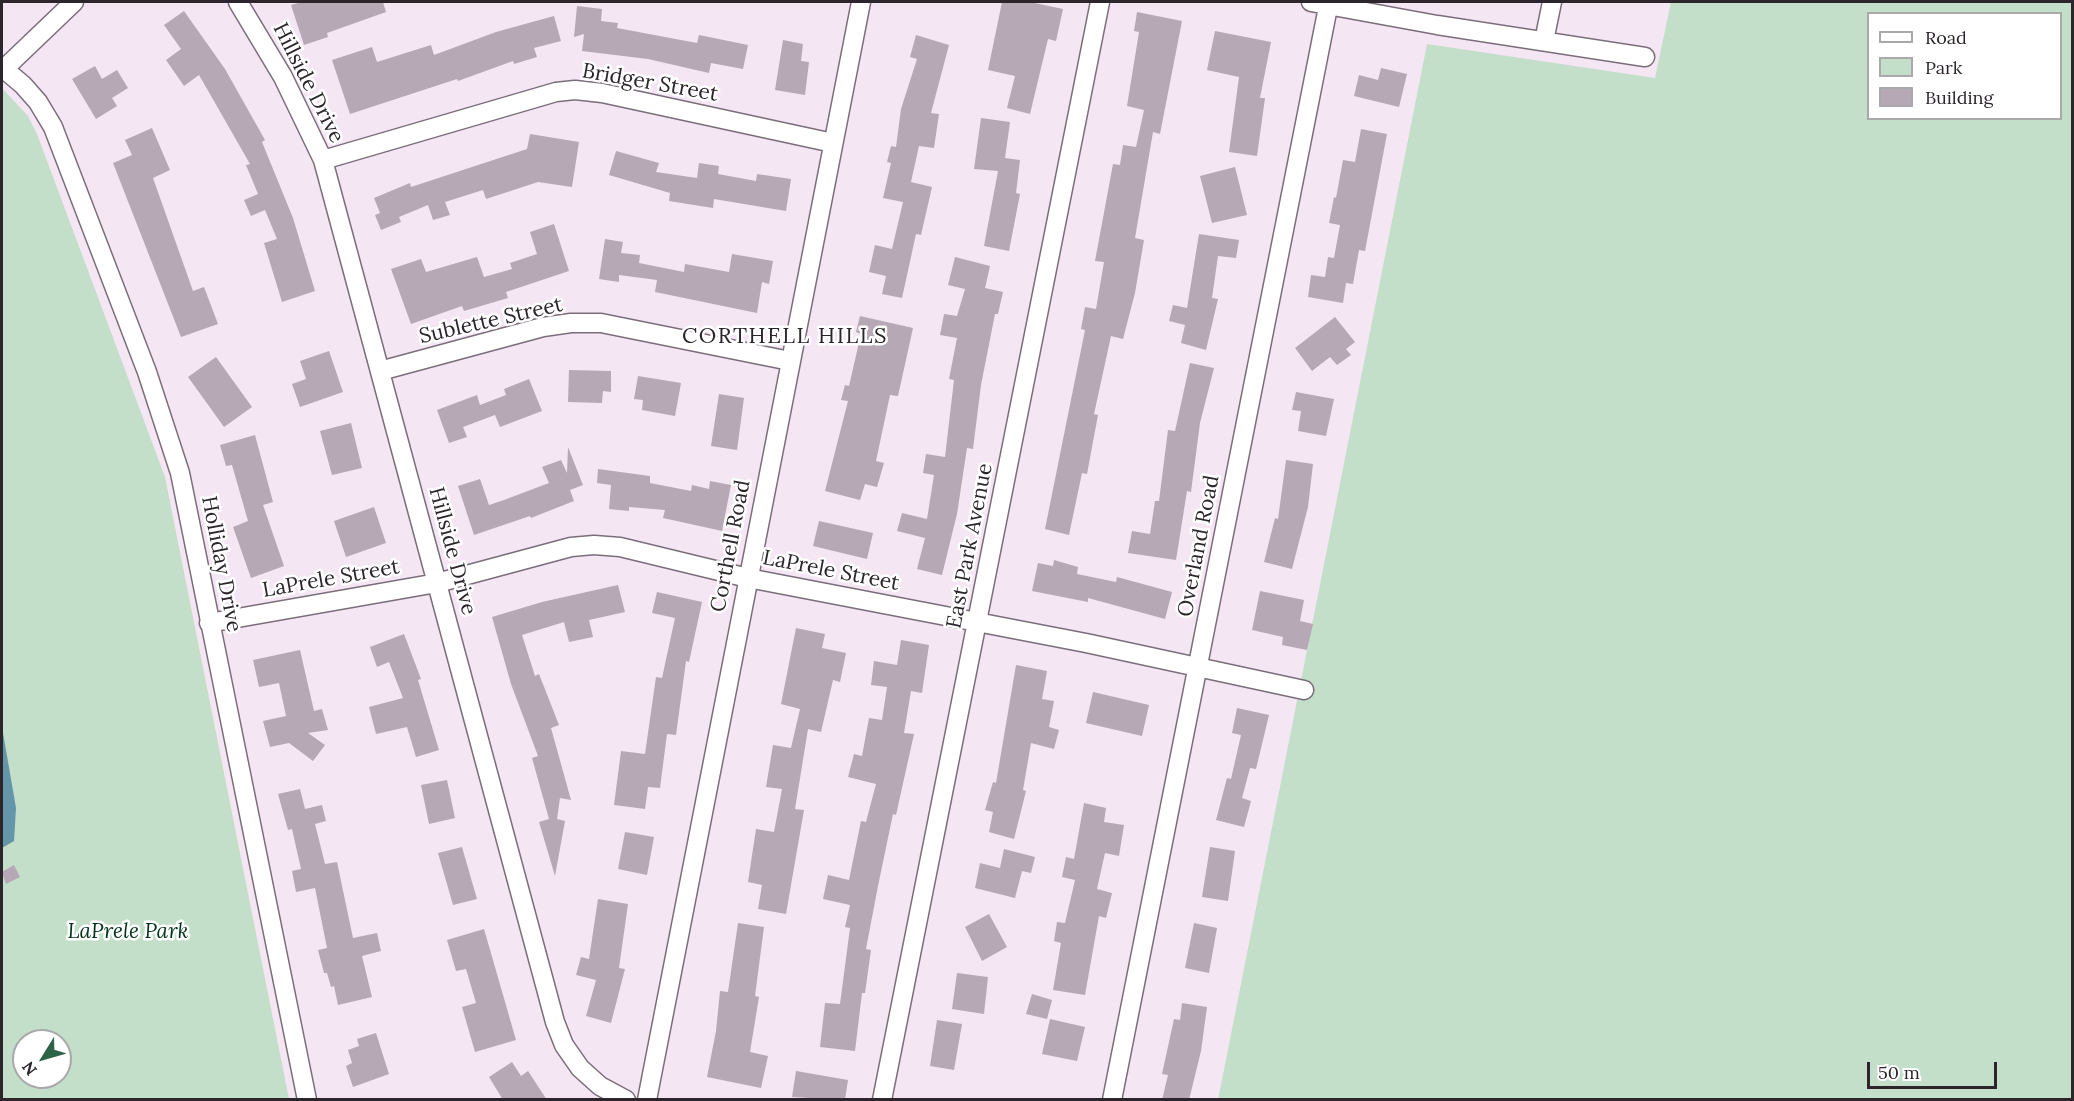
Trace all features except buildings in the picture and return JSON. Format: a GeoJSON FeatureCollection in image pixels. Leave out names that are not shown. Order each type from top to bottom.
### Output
{"type":"FeatureCollection","features":[{"type":"Feature","properties":{"kind":"street","name":"Holliday Drive"},"geometry":{"type":"LineString","coordinates":[[74,2],[4,69],[38,102],[53,127],[131,329],[180,472],[307,1100]]}},
{"type":"Feature","properties":{"kind":"street","name":"Hillside Drive"},"geometry":{"type":"LineString","coordinates":[[238,2],[283,77],[322,160],[555,1022],[564,1045],[580,1068],[600,1086],[626,1100]]}},
{"type":"Feature","properties":{"kind":"street","name":"Corthell Road"},"geometry":{"type":"LineString","coordinates":[[647,1100],[861,2]]}},
{"type":"Feature","properties":{"kind":"street","name":"East Park Avenue"},"geometry":{"type":"LineString","coordinates":[[882,1100],[1100,2]]}},
{"type":"Feature","properties":{"kind":"street"},"geometry":{"type":"LineString","coordinates":[[1544,41],[1551,2]]}},
{"type":"Feature","properties":{"kind":"street"},"geometry":{"type":"LineString","coordinates":[[1323,3],[1645,57]]}},
{"type":"Feature","properties":{"kind":"street","name":"Overland Road"},"geometry":{"type":"LineString","coordinates":[[1112,1100],[1199,666],[1323,3]]}},
{"type":"Feature","properties":{"kind":"street","name":"Bridger Street"},"geometry":{"type":"LineString","coordinates":[[322,160],[556,92],[576,90],[600,93],[833,143]]}},
{"type":"Feature","properties":{"kind":"street","name":"Sublette Street"},"geometry":{"type":"LineString","coordinates":[[380,371],[543,327],[571,323],[601,323],[790,361]]}},
{"type":"Feature","properties":{"kind":"street","name":"LaPrele Street"},"geometry":{"type":"LineString","coordinates":[[209,623],[437,583],[571,547],[594,545],[620,547],[747,578],[1199,666],[1304,690]]}},
{"type":"Feature","properties":{"kind":"green space"},"geometry":{"type":"Polygon","coordinates":[[[1671,2],[2072,2],[2072,1099],[1218,1100],[1427,44],[1655,78],[1671,2]]]}},
{"type":"Feature","properties":{"kind":"green space","name":"LaPrele Park"},"geometry":{"type":"Polygon","coordinates":[[[2,88],[28,116],[37,134],[165,477],[289,1099],[2,1099],[2,88]]]}},
{"type":"Feature","properties":{"kind":"water"},"geometry":{"type":"Polygon","coordinates":[[[2,727],[16,808],[14,841],[2,848],[2,727]]]}},
{"type":"Feature","properties":{"kind":"district","name":"CORTHELL HILLS"},"geometry":{"type":"Point","coordinates":[785,337]}}]}
